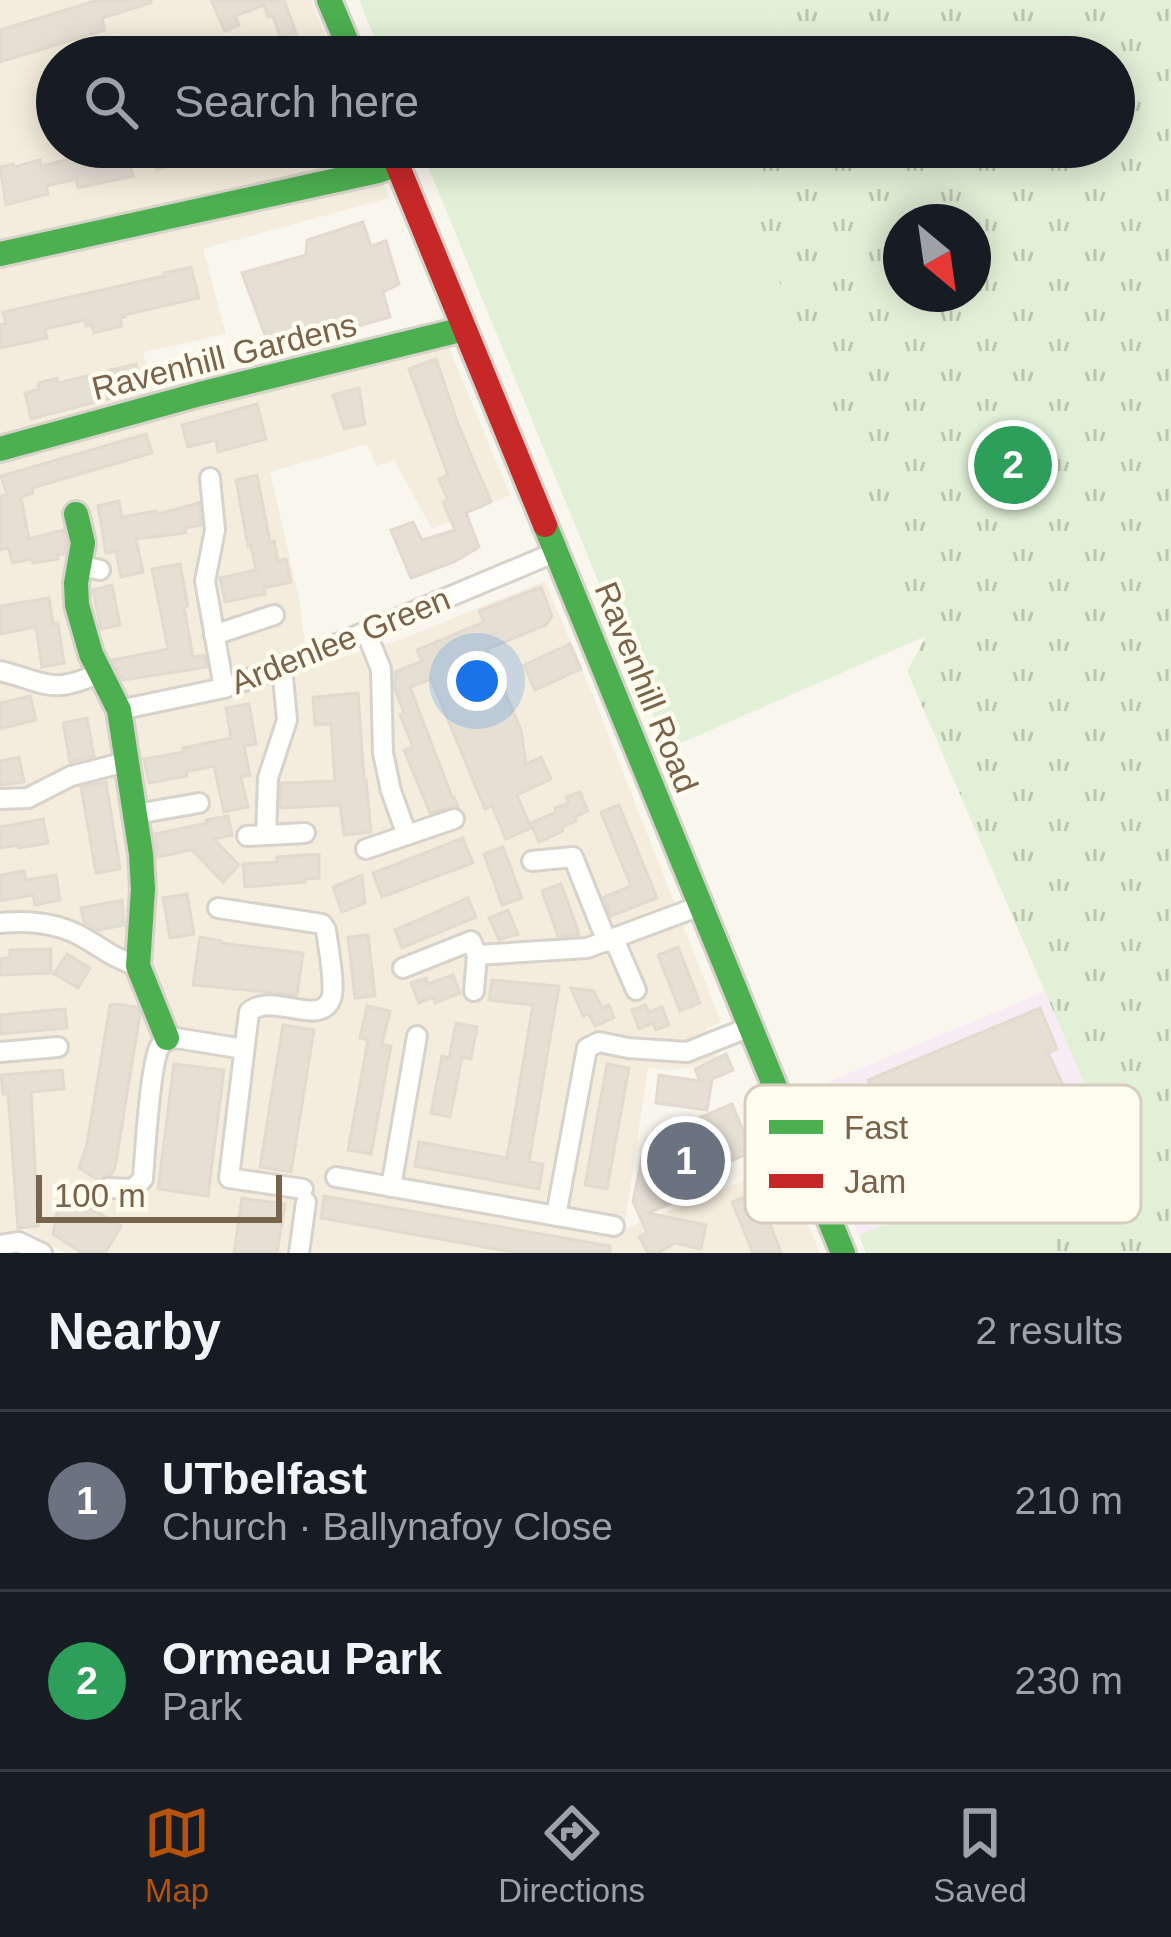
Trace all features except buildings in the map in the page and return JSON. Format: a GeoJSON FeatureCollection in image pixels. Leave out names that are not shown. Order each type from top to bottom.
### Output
{"type":"FeatureCollection","features":[{"type":"Feature","properties":{"kind":"street"},"geometry":{"type":"LineString","coordinates":[[329,0],[344,36]]}},
{"type":"Feature","properties":{"kind":"street"},"geometry":{"type":"LineString","coordinates":[[0,254],[381,168]]}},
{"type":"Feature","properties":{"kind":"street","name":"Ravenhill Road"},"geometry":{"type":"LineString","coordinates":[[398,168],[774,1085]]}},
{"type":"Feature","properties":{"kind":"street","name":"Ravenhill Gardens"},"geometry":{"type":"LineString","coordinates":[[0,448],[464,328]]}},
{"type":"Feature","properties":{"kind":"street"},"geometry":{"type":"LineString","coordinates":[[210,478],[215,530],[205,581],[224,688]]}},
{"type":"Feature","properties":{"kind":"street"},"geometry":{"type":"LineString","coordinates":[[76,514],[90,568],[76,594],[77,605],[91,654],[118,710],[136,814],[143,889],[139,966],[167,1038]]}},
{"type":"Feature","properties":{"kind":"street","name":"Ardenlee Green"},"geometry":{"type":"LineString","coordinates":[[118,710],[224,688],[282,668],[556,552]]}},
{"type":"Feature","properties":{"kind":"street"},"geometry":{"type":"LineString","coordinates":[[214,635],[274,615]]}},
{"type":"Feature","properties":{"kind":"street"},"geometry":{"type":"LineString","coordinates":[[366,632],[380,669],[383,753],[407,835]]}},
{"type":"Feature","properties":{"kind":"street"},"geometry":{"type":"LineString","coordinates":[[282,668],[286,720],[256,836],[304,833]]}},
{"type":"Feature","properties":{"kind":"street"},"geometry":{"type":"LineString","coordinates":[[0,670],[47,687],[62,687],[100,673]]}},
{"type":"Feature","properties":{"kind":"street"},"geometry":{"type":"LineString","coordinates":[[0,800],[28,798],[71,776],[126,762]]}},
{"type":"Feature","properties":{"kind":"street"},"geometry":{"type":"LineString","coordinates":[[136,814],[199,803]]}},
{"type":"Feature","properties":{"kind":"street"},"geometry":{"type":"LineString","coordinates":[[365,849],[454,819]]}},
{"type":"Feature","properties":{"kind":"street"},"geometry":{"type":"LineString","coordinates":[[532,861],[573,857],[636,990]]}},
{"type":"Feature","properties":{"kind":"street"},"geometry":{"type":"LineString","coordinates":[[477,955],[571,951],[611,941],[700,906]]}},
{"type":"Feature","properties":{"kind":"street"},"geometry":{"type":"LineString","coordinates":[[218,908],[316,922],[326,930],[332,992],[328,1004],[317,1011],[258,1005],[249,1012],[229,1178],[305,1196],[299,1253]]}},
{"type":"Feature","properties":{"kind":"street"},"geometry":{"type":"LineString","coordinates":[[0,923],[48,923],[86,939],[119,961],[139,966]]}},
{"type":"Feature","properties":{"kind":"street"},"geometry":{"type":"LineString","coordinates":[[404,968],[471,941],[477,955],[474,991]]}},
{"type":"Feature","properties":{"kind":"street"},"geometry":{"type":"LineString","coordinates":[[556,1216],[587,1048],[599,1042],[687,1052],[750,1027]]}},
{"type":"Feature","properties":{"kind":"street"},"geometry":{"type":"LineString","coordinates":[[391,1186],[417,1036]]}},
{"type":"Feature","properties":{"kind":"street"},"geometry":{"type":"LineString","coordinates":[[167,1038],[244,1049]]}},
{"type":"Feature","properties":{"kind":"street"},"geometry":{"type":"LineString","coordinates":[[108,1189],[133,1189],[142,1179],[155,1063],[167,1038]]}},
{"type":"Feature","properties":{"kind":"street"},"geometry":{"type":"LineString","coordinates":[[0,1052],[58,1047]]}},
{"type":"Feature","properties":{"kind":"street"},"geometry":{"type":"LineString","coordinates":[[335,1177],[614,1226]]}},
{"type":"Feature","properties":{"kind":"street","name":"Ravenhill Road"},"geometry":{"type":"LineString","coordinates":[[831,1223],[843,1253]]}},
{"type":"Feature","properties":{"kind":"street"},"geometry":{"type":"LineString","coordinates":[[0,1244],[19,1242],[42,1253]]}},
{"type":"Feature","properties":{"kind":"shaded area"},"geometry":{"type":"Polygon","coordinates":[[[0,0],[311,0],[326,36],[36,36],[36,168],[377,168],[389,198],[203,249],[226,334],[143,352],[154,394],[440,326],[510,495],[432,529],[394,460],[376,466],[367,444],[270,472],[299,598],[308,668],[402,639],[545,581],[721,1022],[706,1029],[718,1057],[689,1068],[648,1068],[624,1229],[745,1180],[745,1223],[807,1223],[820,1253],[308,1253],[309,1238],[290,1233],[286,1253],[65,1253],[24,1229],[0,1234],[0,0]]]}},
{"type":"Feature","properties":{"kind":"shaded area"},"geometry":{"type":"Polygon","coordinates":[[[1046,991],[1085,1085],[821,1085],[1046,991]]]}},
{"type":"Feature","properties":{"kind":"shaded area"},"geometry":{"type":"Polygon","coordinates":[[[854,1223],[888,1223],[859,1235],[854,1223]]]}},
{"type":"Feature","properties":{"kind":"green space"},"geometry":{"type":"Polygon","coordinates":[[[359,0],[772,0],[778,36],[374,36],[359,0]]]}},
{"type":"Feature","properties":{"kind":"green space"},"geometry":{"type":"Polygon","coordinates":[[[772,0],[1171,0],[1171,1253],[1058,1253],[1045,1223],[1141,1223],[1141,1085],[1085,1085],[907,671],[926,636],[759,233],[754,183],[763,168],[1135,168],[1135,36],[778,36],[772,0]]]}},
{"type":"Feature","properties":{"kind":"green space"},"geometry":{"type":"Polygon","coordinates":[[[429,168],[763,168],[754,183],[759,233],[926,636],[667,749],[429,168]]]}},
{"type":"Feature","properties":{"kind":"green space"},"geometry":{"type":"Polygon","coordinates":[[[888,1223],[1045,1223],[1058,1253],[866,1253],[859,1235],[888,1223]]]}},
{"type":"Feature","properties":{"kind":"traffic: fast"},"geometry":{"type":"LineString","coordinates":[[329,0],[344,36]]}},
{"type":"Feature","properties":{"kind":"traffic: fast"},"geometry":{"type":"LineString","coordinates":[[0,254],[386,168]]}},
{"type":"Feature","properties":{"kind":"traffic: fast"},"geometry":{"type":"LineString","coordinates":[[0,449],[464,329]]}},
{"type":"Feature","properties":{"kind":"traffic: fast"},"geometry":{"type":"LineString","coordinates":[[76,514],[83,543],[77,605],[91,654],[119,710],[141,854],[138,966],[167,1038]]}},
{"type":"Feature","properties":{"kind":"traffic: fast"},"geometry":{"type":"LineString","coordinates":[[545,525],[774,1085]]}},
{"type":"Feature","properties":{"kind":"traffic: fast"},"geometry":{"type":"LineString","coordinates":[[831,1223],[843,1253]]}},
{"type":"Feature","properties":{"kind":"traffic: jam"},"geometry":{"type":"LineString","coordinates":[[399,168],[545,525]]}},
{"type":"Feature","properties":{"kind":"place","name":"Ormeau Park"},"geometry":{"type":"Point","coordinates":[1013,465]}},
{"type":"Feature","properties":{"kind":"place","name":"UTbelfast"},"geometry":{"type":"Point","coordinates":[686,1161]}}]}
